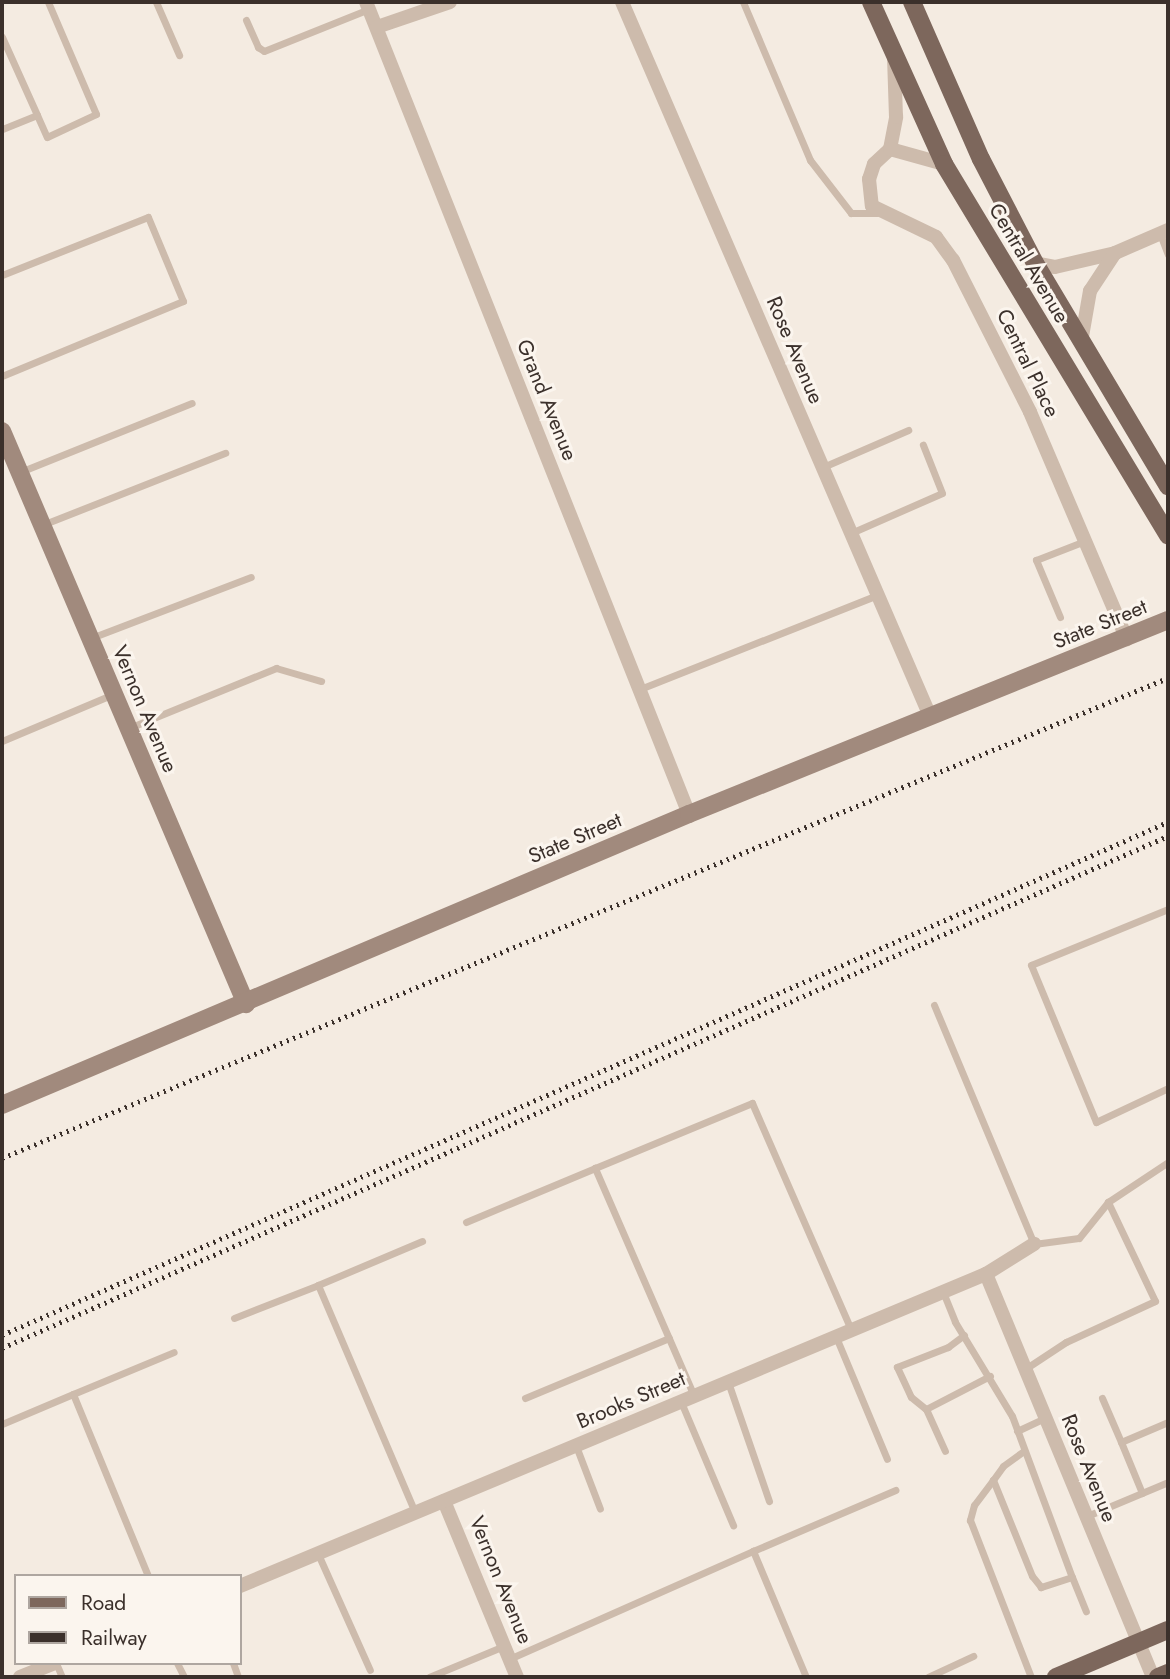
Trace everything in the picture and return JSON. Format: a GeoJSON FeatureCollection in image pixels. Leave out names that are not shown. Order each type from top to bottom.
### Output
{"type":"FeatureCollection","features":[{"type":"Feature","properties":{"kind":"main road","name":"Central Avenue"},"geometry":{"type":"LineString","coordinates":[[871,2],[944,164],[1168,536]]}},
{"type":"Feature","properties":{"kind":"main road","name":"Central Avenue"},"geometry":{"type":"LineString","coordinates":[[912,2],[981,159],[1035,263],[1168,486]]}},
{"type":"Feature","properties":{"kind":"main road"},"geometry":{"type":"LineString","coordinates":[[1056,1677],[1168,1630]]}},
{"type":"Feature","properties":{"kind":"main road"},"geometry":{"type":"LineString","coordinates":[[1156,1677],[1168,1673]]}},
{"type":"Feature","properties":{"kind":"street"},"geometry":{"type":"LineString","coordinates":[[377,27],[450,2]]}},
{"type":"Feature","properties":{"kind":"street","name":"Rose Avenue"},"geometry":{"type":"LineString","coordinates":[[622,2],[930,716]]}},
{"type":"Feature","properties":{"kind":"street","name":"Grand Avenue"},"geometry":{"type":"LineString","coordinates":[[367,5],[689,814]]}},
{"type":"Feature","properties":{"kind":"street"},"geometry":{"type":"LineString","coordinates":[[881,213],[872,206],[869,179],[874,164],[890,149],[896,117],[894,53]]}},
{"type":"Feature","properties":{"kind":"street"},"geometry":{"type":"LineString","coordinates":[[890,149],[944,164]]}},
{"type":"Feature","properties":{"kind":"street","name":"Central Place"},"geometry":{"type":"LineString","coordinates":[[881,213],[936,237],[953,260],[1030,412],[1127,639]]}},
{"type":"Feature","properties":{"kind":"street"},"geometry":{"type":"LineString","coordinates":[[1035,263],[1055,268],[1115,253],[1164,232]]}},
{"type":"Feature","properties":{"kind":"street"},"geometry":{"type":"LineString","coordinates":[[1081,342],[1090,291],[1115,253]]}},
{"type":"Feature","properties":{"kind":"street","name":"Vernon Avenue"},"geometry":{"type":"LineString","coordinates":[[2,431],[246,1004]]}},
{"type":"Feature","properties":{"kind":"street","name":"State Street"},"geometry":{"type":"LineString","coordinates":[[2,1105],[246,1004],[689,814],[1127,639],[1168,620]]}},
{"type":"Feature","properties":{"kind":"street","name":"Brooks Street"},"geometry":{"type":"LineString","coordinates":[[242,1585],[986,1274],[1034,1244]]}},
{"type":"Feature","properties":{"kind":"street","name":"Rose Avenue"},"geometry":{"type":"LineString","coordinates":[[986,1274],[1138,1643],[1156,1677]]}},
{"type":"Feature","properties":{"kind":"street","name":"Vernon Avenue"},"geometry":{"type":"LineString","coordinates":[[444,1501],[517,1677]]}},
{"type":"Feature","properties":{"kind":"street"},"geometry":{"type":"LineString","coordinates":[[20,1677],[50,1665]]}},
{"type":"Feature","properties":{"kind":"lane"},"geometry":{"type":"LineString","coordinates":[[2,37],[47,137],[96,114],[48,2]]}},
{"type":"Feature","properties":{"kind":"lane"},"geometry":{"type":"LineString","coordinates":[[156,2],[179,55]]}},
{"type":"Feature","properties":{"kind":"lane"},"geometry":{"type":"LineString","coordinates":[[743,2],[810,160],[851,213],[881,213]]}},
{"type":"Feature","properties":{"kind":"lane"},"geometry":{"type":"LineString","coordinates":[[246,20],[258,47],[264,51],[367,5]]}},
{"type":"Feature","properties":{"kind":"lane"},"geometry":{"type":"LineString","coordinates":[[2,129],[37,115]]}},
{"type":"Feature","properties":{"kind":"lane"},"geometry":{"type":"LineString","coordinates":[[2,275],[148,218],[183,301],[2,376]]}},
{"type":"Feature","properties":{"kind":"lane"},"geometry":{"type":"LineString","coordinates":[[1164,232],[1168,255]]}},
{"type":"Feature","properties":{"kind":"lane"},"geometry":{"type":"LineString","coordinates":[[20,473],[192,403]]}},
{"type":"Feature","properties":{"kind":"lane"},"geometry":{"type":"LineString","coordinates":[[823,467],[908,430]]}},
{"type":"Feature","properties":{"kind":"lane"},"geometry":{"type":"LineString","coordinates":[[851,533],[942,493],[923,445]]}},
{"type":"Feature","properties":{"kind":"lane"},"geometry":{"type":"LineString","coordinates":[[42,525],[225,453]]}},
{"type":"Feature","properties":{"kind":"lane"},"geometry":{"type":"LineString","coordinates":[[1060,617],[1036,560],[1085,541]]}},
{"type":"Feature","properties":{"kind":"lane"},"geometry":{"type":"LineString","coordinates":[[90,638],[251,578]]}},
{"type":"Feature","properties":{"kind":"lane"},"geometry":{"type":"LineString","coordinates":[[640,689],[878,594]]}},
{"type":"Feature","properties":{"kind":"lane"},"geometry":{"type":"LineString","coordinates":[[128,728],[276,668],[321,681]]}},
{"type":"Feature","properties":{"kind":"lane"},"geometry":{"type":"LineString","coordinates":[[2,741],[114,694]]}},
{"type":"Feature","properties":{"kind":"lane"},"geometry":{"type":"LineString","coordinates":[[1168,909],[1031,965],[1096,1122],[1168,1088]]}},
{"type":"Feature","properties":{"kind":"lane"},"geometry":{"type":"LineString","coordinates":[[934,1005],[1034,1244],[1079,1238],[1108,1202],[1168,1162]]}},
{"type":"Feature","properties":{"kind":"lane"},"geometry":{"type":"LineString","coordinates":[[466,1222],[752,1103],[851,1330]]}},
{"type":"Feature","properties":{"kind":"lane"},"geometry":{"type":"LineString","coordinates":[[596,1168],[669,1338],[687,1399],[733,1525]]}},
{"type":"Feature","properties":{"kind":"lane"},"geometry":{"type":"LineString","coordinates":[[1025,1369],[1066,1342],[1155,1301],[1108,1202]]}},
{"type":"Feature","properties":{"kind":"lane"},"geometry":{"type":"LineString","coordinates":[[234,1318],[422,1241]]}},
{"type":"Feature","properties":{"kind":"lane"},"geometry":{"type":"LineString","coordinates":[[318,1285],[415,1513]]}},
{"type":"Feature","properties":{"kind":"lane"},"geometry":{"type":"LineString","coordinates":[[943,1292],[1017,1430],[1086,1611]]}},
{"type":"Feature","properties":{"kind":"lane"},"geometry":{"type":"LineString","coordinates":[[945,1451],[926,1409],[911,1397],[897,1367],[948,1347],[964,1335]]}},
{"type":"Feature","properties":{"kind":"lane"},"geometry":{"type":"LineString","coordinates":[[835,1337],[887,1459]]}},
{"type":"Feature","properties":{"kind":"lane"},"geometry":{"type":"LineString","coordinates":[[525,1398],[669,1338]]}},
{"type":"Feature","properties":{"kind":"lane"},"geometry":{"type":"LineString","coordinates":[[2,1424],[174,1352]]}},
{"type":"Feature","properties":{"kind":"lane"},"geometry":{"type":"LineString","coordinates":[[926,1409],[990,1376]]}},
{"type":"Feature","properties":{"kind":"lane"},"geometry":{"type":"LineString","coordinates":[[728,1382],[769,1501]]}},
{"type":"Feature","properties":{"kind":"lane"},"geometry":{"type":"LineString","coordinates":[[73,1394],[147,1574]]}},
{"type":"Feature","properties":{"kind":"lane"},"geometry":{"type":"LineString","coordinates":[[1102,1398],[1142,1493]]}},
{"type":"Feature","properties":{"kind":"lane"},"geometry":{"type":"LineString","coordinates":[[1017,1430],[1046,1418]]}},
{"type":"Feature","properties":{"kind":"lane"},"geometry":{"type":"LineString","coordinates":[[1121,1442],[1168,1422]]}},
{"type":"Feature","properties":{"kind":"lane"},"geometry":{"type":"LineString","coordinates":[[576,1446],[600,1509]]}},
{"type":"Feature","properties":{"kind":"lane"},"geometry":{"type":"LineString","coordinates":[[1024,1451],[1003,1466],[974,1505],[970,1520],[1031,1677]]}},
{"type":"Feature","properties":{"kind":"lane"},"geometry":{"type":"LineString","coordinates":[[993,1480],[1032,1576],[1041,1587],[1072,1577]]}},
{"type":"Feature","properties":{"kind":"lane"},"geometry":{"type":"LineString","coordinates":[[1086,1516],[1168,1482]]}},
{"type":"Feature","properties":{"kind":"lane"},"geometry":{"type":"LineString","coordinates":[[429,1677],[506,1652],[895,1490]]}},
{"type":"Feature","properties":{"kind":"lane"},"geometry":{"type":"LineString","coordinates":[[753,1551],[806,1677]]}},
{"type":"Feature","properties":{"kind":"lane"},"geometry":{"type":"LineString","coordinates":[[318,1553],[370,1670]]}},
{"type":"Feature","properties":{"kind":"lane"},"geometry":{"type":"LineString","coordinates":[[928,1677],[973,1656]]}},
{"type":"Feature","properties":{"kind":"railway"},"geometry":{"type":"LineString","coordinates":[[2,1158],[1168,678]]}},
{"type":"Feature","properties":{"kind":"railway"},"geometry":{"type":"LineString","coordinates":[[2,1335],[1168,822]]}},
{"type":"Feature","properties":{"kind":"railway"},"geometry":{"type":"LineString","coordinates":[[2,1348],[1168,836]]}}]}
